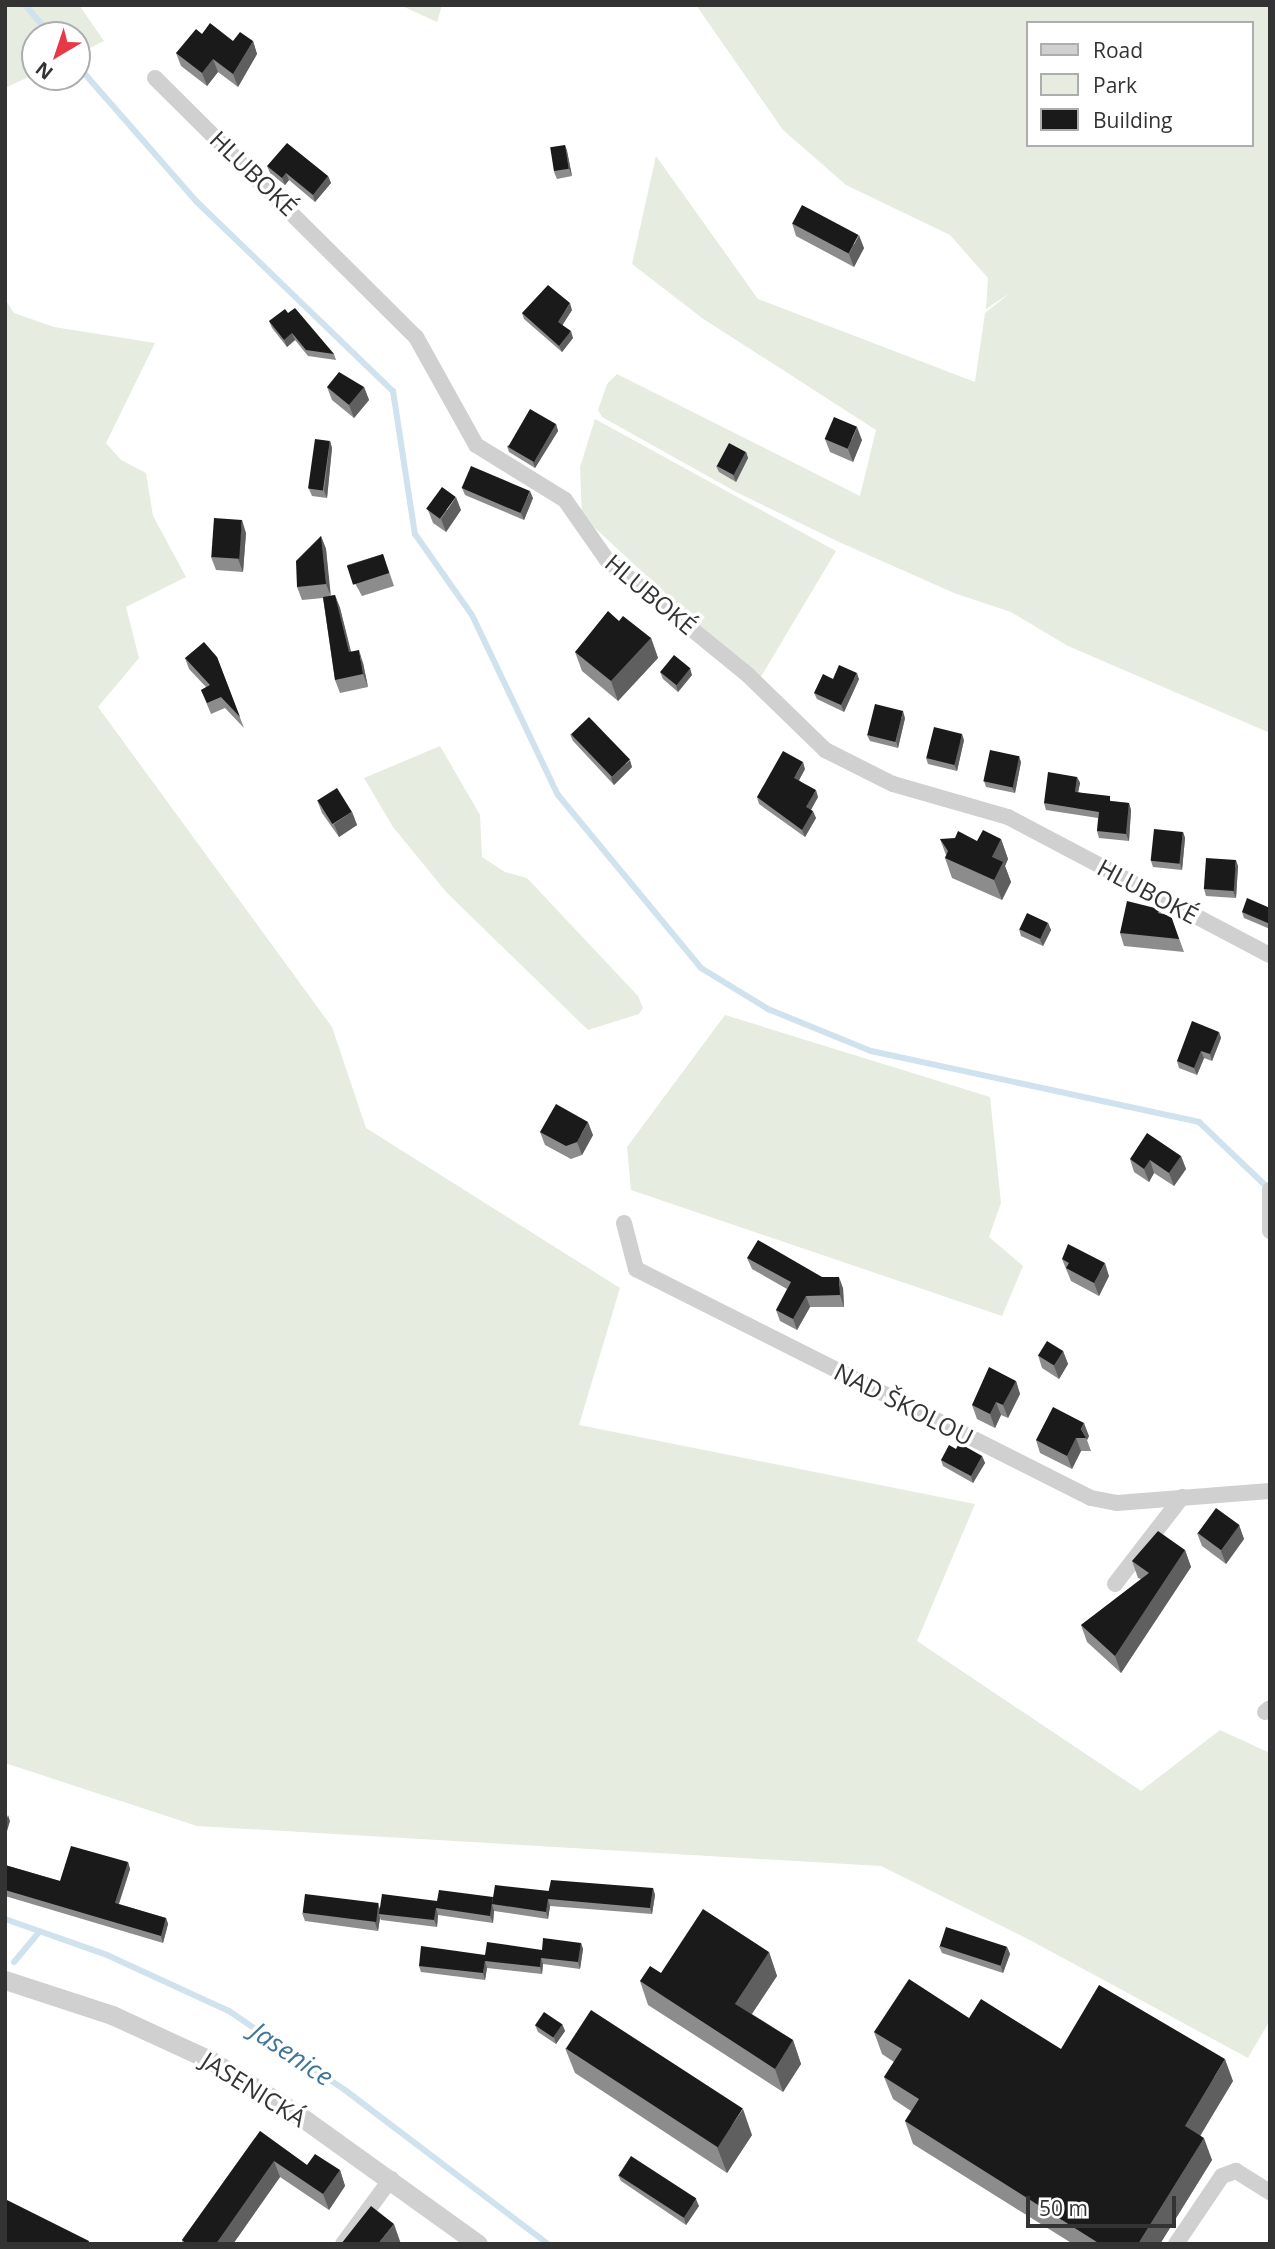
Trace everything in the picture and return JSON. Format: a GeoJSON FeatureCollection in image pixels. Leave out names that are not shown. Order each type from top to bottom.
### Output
{"type":"FeatureCollection","features":[{"type":"Feature","properties":{"kind":"street","name":"HLUBOKÉ"},"geometry":{"type":"LineString","coordinates":[[155,78],[416,337],[476,445],[565,500],[607,560],[748,675],[825,750],[893,784],[1008,817],[1270,955]]}},
{"type":"Feature","properties":{"kind":"street"},"geometry":{"type":"LineString","coordinates":[[1270,1190],[1270,1231]]}},
{"type":"Feature","properties":{"kind":"street","name":"NAD ŠKOLOU"},"geometry":{"type":"LineString","coordinates":[[624,1223],[636,1269],[1091,1498],[1117,1503],[1270,1491]]}},
{"type":"Feature","properties":{"kind":"street"},"geometry":{"type":"LineString","coordinates":[[1115,1584],[1182,1497]]}},
{"type":"Feature","properties":{"kind":"street","name":"JASENICKÁ"},"geometry":{"type":"LineString","coordinates":[[5,1980],[112,2015],[212,2061],[391,2179],[478,2244]]}},
{"type":"Feature","properties":{"kind":"street"},"geometry":{"type":"LineString","coordinates":[[1176,2244],[1222,2176],[1236,2171],[1270,2192]]}},
{"type":"Feature","properties":{"kind":"street"},"geometry":{"type":"LineString","coordinates":[[343,2244],[391,2179]]}},
{"type":"Feature","properties":{"kind":"green space"},"geometry":{"type":"Polygon","coordinates":[[[5,5],[79,5],[90,21],[21,21],[21,81],[5,88],[5,5]]]}},
{"type":"Feature","properties":{"kind":"green space"},"geometry":{"type":"Polygon","coordinates":[[[400,5],[442,5],[437,22],[400,5]]]}},
{"type":"Feature","properties":{"kind":"green space"},"geometry":{"type":"Polygon","coordinates":[[[696,5],[1270,5],[1270,733],[1068,646],[1011,612],[954,593],[839,542],[738,493],[602,417],[598,410],[607,384],[617,374],[860,496],[876,430],[702,318],[632,264],[656,156],[758,299],[975,382],[985,313],[1010,293],[986,309],[988,278],[950,235],[846,185],[783,130],[696,5]]]}},
{"type":"Feature","properties":{"kind":"green space"},"geometry":{"type":"Polygon","coordinates":[[[91,22],[104,41],[91,47],[91,22]]]}},
{"type":"Feature","properties":{"kind":"green space"},"geometry":{"type":"Polygon","coordinates":[[[5,299],[14,313],[54,327],[155,343],[106,443],[121,460],[146,473],[153,516],[186,577],[126,607],[139,658],[98,707],[332,1027],[366,1128],[620,1288],[579,1425],[975,1504],[917,1641],[1141,1791],[1220,1730],[1270,1753],[1270,2020],[1248,2058],[1026,1938],[881,1866],[197,1826],[5,1763],[5,299]]]}},
{"type":"Feature","properties":{"kind":"green space"},"geometry":{"type":"Polygon","coordinates":[[[595,419],[836,551],[759,680],[582,516],[580,467],[595,419]]]}},
{"type":"Feature","properties":{"kind":"green space"},"geometry":{"type":"Polygon","coordinates":[[[440,746],[480,815],[482,857],[505,872],[527,878],[638,996],[643,1008],[639,1014],[588,1030],[447,893],[393,827],[364,778],[440,746]]]}},
{"type":"Feature","properties":{"kind":"green space"},"geometry":{"type":"Polygon","coordinates":[[[725,1015],[990,1097],[1001,1203],[989,1237],[1023,1266],[1002,1316],[631,1190],[627,1147],[725,1015]]]}},
{"type":"Feature","properties":{"kind":"building"},"geometry":{"type":"Polygon","coordinates":[[[210,23],[233,41],[240,32],[253,41],[233,74],[213,59],[202,73],[176,53],[196,29],[202,34],[210,23]]]}},
{"type":"Feature","properties":{"kind":"building"},"geometry":{"type":"Polygon","coordinates":[[[287,143],[328,176],[313,195],[286,173],[282,178],[267,166],[287,143]]]}},
{"type":"Feature","properties":{"kind":"building"},"geometry":{"type":"Polygon","coordinates":[[[565,145],[569,169],[554,171],[550,147],[565,145]]]}},
{"type":"Feature","properties":{"kind":"building"},"geometry":{"type":"Polygon","coordinates":[[[802,205],[859,235],[849,254],[792,224],[802,205]]]}},
{"type":"Feature","properties":{"kind":"building"},"geometry":{"type":"Polygon","coordinates":[[[548,285],[570,303],[558,322],[571,331],[559,346],[522,313],[548,285]]]}},
{"type":"Feature","properties":{"kind":"building"},"geometry":{"type":"Polygon","coordinates":[[[295,308],[334,354],[306,350],[292,333],[284,340],[269,321],[285,309],[288,313],[295,308]]]}},
{"type":"Feature","properties":{"kind":"building"},"geometry":{"type":"Polygon","coordinates":[[[339,372],[364,387],[349,405],[327,387],[339,372]]]}},
{"type":"Feature","properties":{"kind":"building"},"geometry":{"type":"Polygon","coordinates":[[[530,409],[556,424],[534,462],[508,447],[530,409]]]}},
{"type":"Feature","properties":{"kind":"building"},"geometry":{"type":"Polygon","coordinates":[[[834,417],[857,427],[848,449],[825,439],[834,417]]]}},
{"type":"Feature","properties":{"kind":"building"},"geometry":{"type":"Polygon","coordinates":[[[315,439],[330,441],[323,491],[308,489],[315,439]]]}},
{"type":"Feature","properties":{"kind":"building"},"geometry":{"type":"Polygon","coordinates":[[[729,443],[746,452],[734,475],[717,466],[729,443]]]}},
{"type":"Feature","properties":{"kind":"building"},"geometry":{"type":"Polygon","coordinates":[[[471,466],[530,491],[521,513],[462,488],[471,466]]]}},
{"type":"Feature","properties":{"kind":"building"},"geometry":{"type":"Polygon","coordinates":[[[442,487],[456,497],[440,519],[426,509],[442,487]]]}},
{"type":"Feature","properties":{"kind":"building"},"geometry":{"type":"Polygon","coordinates":[[[214,518],[242,520],[239,559],[211,557],[214,518]]]}},
{"type":"Feature","properties":{"kind":"building"},"geometry":{"type":"Polygon","coordinates":[[[321,536],[326,584],[297,587],[296,561],[321,536]]]}},
{"type":"Feature","properties":{"kind":"building"},"geometry":{"type":"Polygon","coordinates":[[[383,554],[389,573],[353,585],[347,566],[383,554]]]}},
{"type":"Feature","properties":{"kind":"building"},"geometry":{"type":"Polygon","coordinates":[[[335,595],[349,652],[359,650],[363,674],[335,680],[323,597],[335,595]]]}},
{"type":"Feature","properties":{"kind":"building"},"geometry":{"type":"Polygon","coordinates":[[[608,611],[619,621],[623,616],[651,638],[611,681],[575,652],[608,611]]]}},
{"type":"Feature","properties":{"kind":"building"},"geometry":{"type":"Polygon","coordinates":[[[204,642],[217,657],[240,717],[221,697],[207,703],[201,690],[210,685],[185,658],[204,642]]]}},
{"type":"Feature","properties":{"kind":"building"},"geometry":{"type":"Polygon","coordinates":[[[674,655],[690,668],[676,685],[660,672],[674,655]]]}},
{"type":"Feature","properties":{"kind":"building"},"geometry":{"type":"Polygon","coordinates":[[[839,665],[857,673],[841,705],[814,693],[823,674],[833,679],[839,665]]]}},
{"type":"Feature","properties":{"kind":"building"},"geometry":{"type":"Polygon","coordinates":[[[875,704],[903,711],[895,742],[867,735],[875,704]]]}},
{"type":"Feature","properties":{"kind":"building"},"geometry":{"type":"Polygon","coordinates":[[[589,717],[630,759],[612,777],[571,734],[589,717]]]}},
{"type":"Feature","properties":{"kind":"building"},"geometry":{"type":"Polygon","coordinates":[[[934,727],[962,734],[954,765],[926,758],[934,727]]]}},
{"type":"Feature","properties":{"kind":"building"},"geometry":{"type":"Polygon","coordinates":[[[990,750],[1019,756],[1013,788],[983,781],[990,750]]]}},
{"type":"Feature","properties":{"kind":"building"},"geometry":{"type":"Polygon","coordinates":[[[783,751],[803,762],[794,778],[816,790],[806,807],[813,811],[802,830],[757,797],[783,751]]]}},
{"type":"Feature","properties":{"kind":"building"},"geometry":{"type":"Polygon","coordinates":[[[1048,772],[1077,777],[1075,792],[1110,796],[1110,801],[1129,803],[1126,834],[1097,831],[1099,812],[1044,803],[1048,772]]]}},
{"type":"Feature","properties":{"kind":"building"},"geometry":{"type":"Polygon","coordinates":[[[337,788],[352,812],[332,824],[317,800],[337,788]]]}},
{"type":"Feature","properties":{"kind":"building"},"geometry":{"type":"Polygon","coordinates":[[[1154,829],[1183,832],[1179,864],[1151,861],[1154,829]]]}},
{"type":"Feature","properties":{"kind":"building"},"geometry":{"type":"Polygon","coordinates":[[[983,830],[1001,839],[992,857],[1003,862],[994,880],[945,858],[948,851],[940,839],[955,838],[958,831],[977,841],[983,830]]]}},
{"type":"Feature","properties":{"kind":"building"},"geometry":{"type":"Polygon","coordinates":[[[1206,858],[1236,860],[1234,891],[1204,889],[1206,858]]]}},
{"type":"Feature","properties":{"kind":"building"},"geometry":{"type":"Polygon","coordinates":[[[1247,898],[1270,908],[1270,924],[1242,912],[1247,898]]]}},
{"type":"Feature","properties":{"kind":"building"},"geometry":{"type":"Polygon","coordinates":[[[1127,901],[1159,909],[1158,913],[1171,916],[1179,939],[1120,933],[1127,901]]]}},
{"type":"Feature","properties":{"kind":"building"},"geometry":{"type":"Polygon","coordinates":[[[1027,913],[1048,923],[1040,939],[1019,929],[1027,913]]]}},
{"type":"Feature","properties":{"kind":"building"},"geometry":{"type":"Polygon","coordinates":[[[1192,1021],[1219,1032],[1210,1054],[1201,1051],[1194,1068],[1177,1061],[1192,1021]]]}},
{"type":"Feature","properties":{"kind":"building"},"geometry":{"type":"Polygon","coordinates":[[[556,1104],[588,1122],[577,1142],[566,1146],[540,1132],[556,1104]]]}},
{"type":"Feature","properties":{"kind":"building"},"geometry":{"type":"Polygon","coordinates":[[[1147,1133],[1181,1156],[1169,1173],[1150,1160],[1144,1169],[1130,1159],[1147,1133]]]}},
{"type":"Feature","properties":{"kind":"building"},"geometry":{"type":"Polygon","coordinates":[[[758,1240],[822,1277],[839,1277],[840,1295],[806,1296],[793,1319],[776,1310],[791,1282],[747,1258],[758,1240]]]}},
{"type":"Feature","properties":{"kind":"building"},"geometry":{"type":"Polygon","coordinates":[[[1068,1244],[1105,1263],[1094,1283],[1066,1268],[1069,1263],[1062,1259],[1068,1244]]]}},
{"type":"Feature","properties":{"kind":"building"},"geometry":{"type":"Polygon","coordinates":[[[1047,1341],[1063,1351],[1054,1365],[1038,1355],[1047,1341]]]}},
{"type":"Feature","properties":{"kind":"building"},"geometry":{"type":"Polygon","coordinates":[[[989,1367],[1016,1381],[1003,1405],[996,1402],[990,1414],[972,1405],[989,1367]]]}},
{"type":"Feature","properties":{"kind":"building"},"geometry":{"type":"Polygon","coordinates":[[[1053,1407],[1084,1423],[1081,1429],[1086,1438],[1076,1438],[1067,1456],[1036,1440],[1053,1407]]]}},
{"type":"Feature","properties":{"kind":"building"},"geometry":{"type":"Polygon","coordinates":[[[959,1443],[982,1456],[971,1476],[941,1460],[949,1445],[956,1449],[959,1443]]]}},
{"type":"Feature","properties":{"kind":"building"},"geometry":{"type":"Polygon","coordinates":[[[1216,1508],[1239,1525],[1221,1550],[1198,1533],[1216,1508]]]}},
{"type":"Feature","properties":{"kind":"building"},"geometry":{"type":"Polygon","coordinates":[[[1158,1531],[1185,1550],[1115,1656],[1081,1625],[1149,1573],[1132,1561],[1158,1531]]]}},
{"type":"Feature","properties":{"kind":"building"},"geometry":{"type":"Polygon","coordinates":[[[71,1846],[128,1862],[115,1903],[166,1918],[161,1936],[5,1890],[5,1865],[60,1881],[71,1846]]]}},
{"type":"Feature","properties":{"kind":"building"},"geometry":{"type":"Polygon","coordinates":[[[551,1880],[653,1888],[650,1908],[548,1899],[546,1912],[492,1904],[495,1885],[549,1891],[551,1880]]]}},
{"type":"Feature","properties":{"kind":"building"},"geometry":{"type":"Polygon","coordinates":[[[439,1890],[493,1897],[490,1916],[436,1908],[434,1920],[379,1914],[382,1894],[437,1901],[439,1890]]]}},
{"type":"Feature","properties":{"kind":"building"},"geometry":{"type":"Polygon","coordinates":[[[305,1894],[378,1903],[376,1922],[303,1913],[305,1894]]]}},
{"type":"Feature","properties":{"kind":"building"},"geometry":{"type":"Polygon","coordinates":[[[703,1909],[769,1952],[735,2004],[793,2040],[775,2069],[640,1981],[650,1966],[661,1973],[703,1909]]]}},
{"type":"Feature","properties":{"kind":"building"},"geometry":{"type":"Polygon","coordinates":[[[946,1927],[1007,1947],[1001,1966],[940,1946],[946,1927]]]}},
{"type":"Feature","properties":{"kind":"building"},"geometry":{"type":"Polygon","coordinates":[[[543,1938],[581,1943],[578,1962],[541,1958],[540,1967],[485,1961],[483,1973],[419,1966],[421,1946],[485,1955],[487,1942],[542,1950],[543,1938]]]}},
{"type":"Feature","properties":{"kind":"building"},"geometry":{"type":"Polygon","coordinates":[[[909,1979],[969,2018],[981,1999],[1061,2049],[1099,1985],[1225,2059],[1185,2126],[1204,2138],[1138,2244],[1100,2244],[905,2121],[919,2099],[884,2077],[902,2049],[874,2032],[909,1979]]]}},
{"type":"Feature","properties":{"kind":"building"},"geometry":{"type":"Polygon","coordinates":[[[591,2010],[743,2109],[718,2147],[566,2049],[591,2010]]]}},
{"type":"Feature","properties":{"kind":"building"},"geometry":{"type":"Polygon","coordinates":[[[544,2012],[562,2024],[553,2038],[535,2025],[544,2012]]]}},
{"type":"Feature","properties":{"kind":"building"},"geometry":{"type":"Polygon","coordinates":[[[260,2131],[307,2165],[315,2154],[340,2170],[323,2194],[274,2161],[216,2244],[187,2244],[182,2240],[260,2131]]]}},
{"type":"Feature","properties":{"kind":"building"},"geometry":{"type":"Polygon","coordinates":[[[631,2156],[696,2198],[684,2218],[618,2175],[631,2156]]]}},
{"type":"Feature","properties":{"kind":"building"},"geometry":{"type":"Polygon","coordinates":[[[5,2199],[89,2241],[88,2244],[5,2244],[5,2199]]]}},
{"type":"Feature","properties":{"kind":"building"},"geometry":{"type":"Polygon","coordinates":[[[371,2206],[394,2224],[378,2244],[341,2244],[371,2206]]]}},
{"type":"Feature","properties":{"kind":"waterway"},"geometry":{"type":"LineString","coordinates":[[25,5],[39,21]]}},
{"type":"Feature","properties":{"kind":"waterway"},"geometry":{"type":"LineString","coordinates":[[91,81],[196,201],[393,391],[415,534],[472,615],[558,795],[701,968],[768,1009],[871,1051],[1199,1122],[1269,1189]]}},
{"type":"Feature","properties":{"kind":"waterway","name":"Jasenice"},"geometry":{"type":"LineString","coordinates":[[5,1919],[107,1955],[229,2011],[345,2090],[548,2244]]}},
{"type":"Feature","properties":{"kind":"waterway"},"geometry":{"type":"LineString","coordinates":[[14,1962],[40,1931]]}}]}
